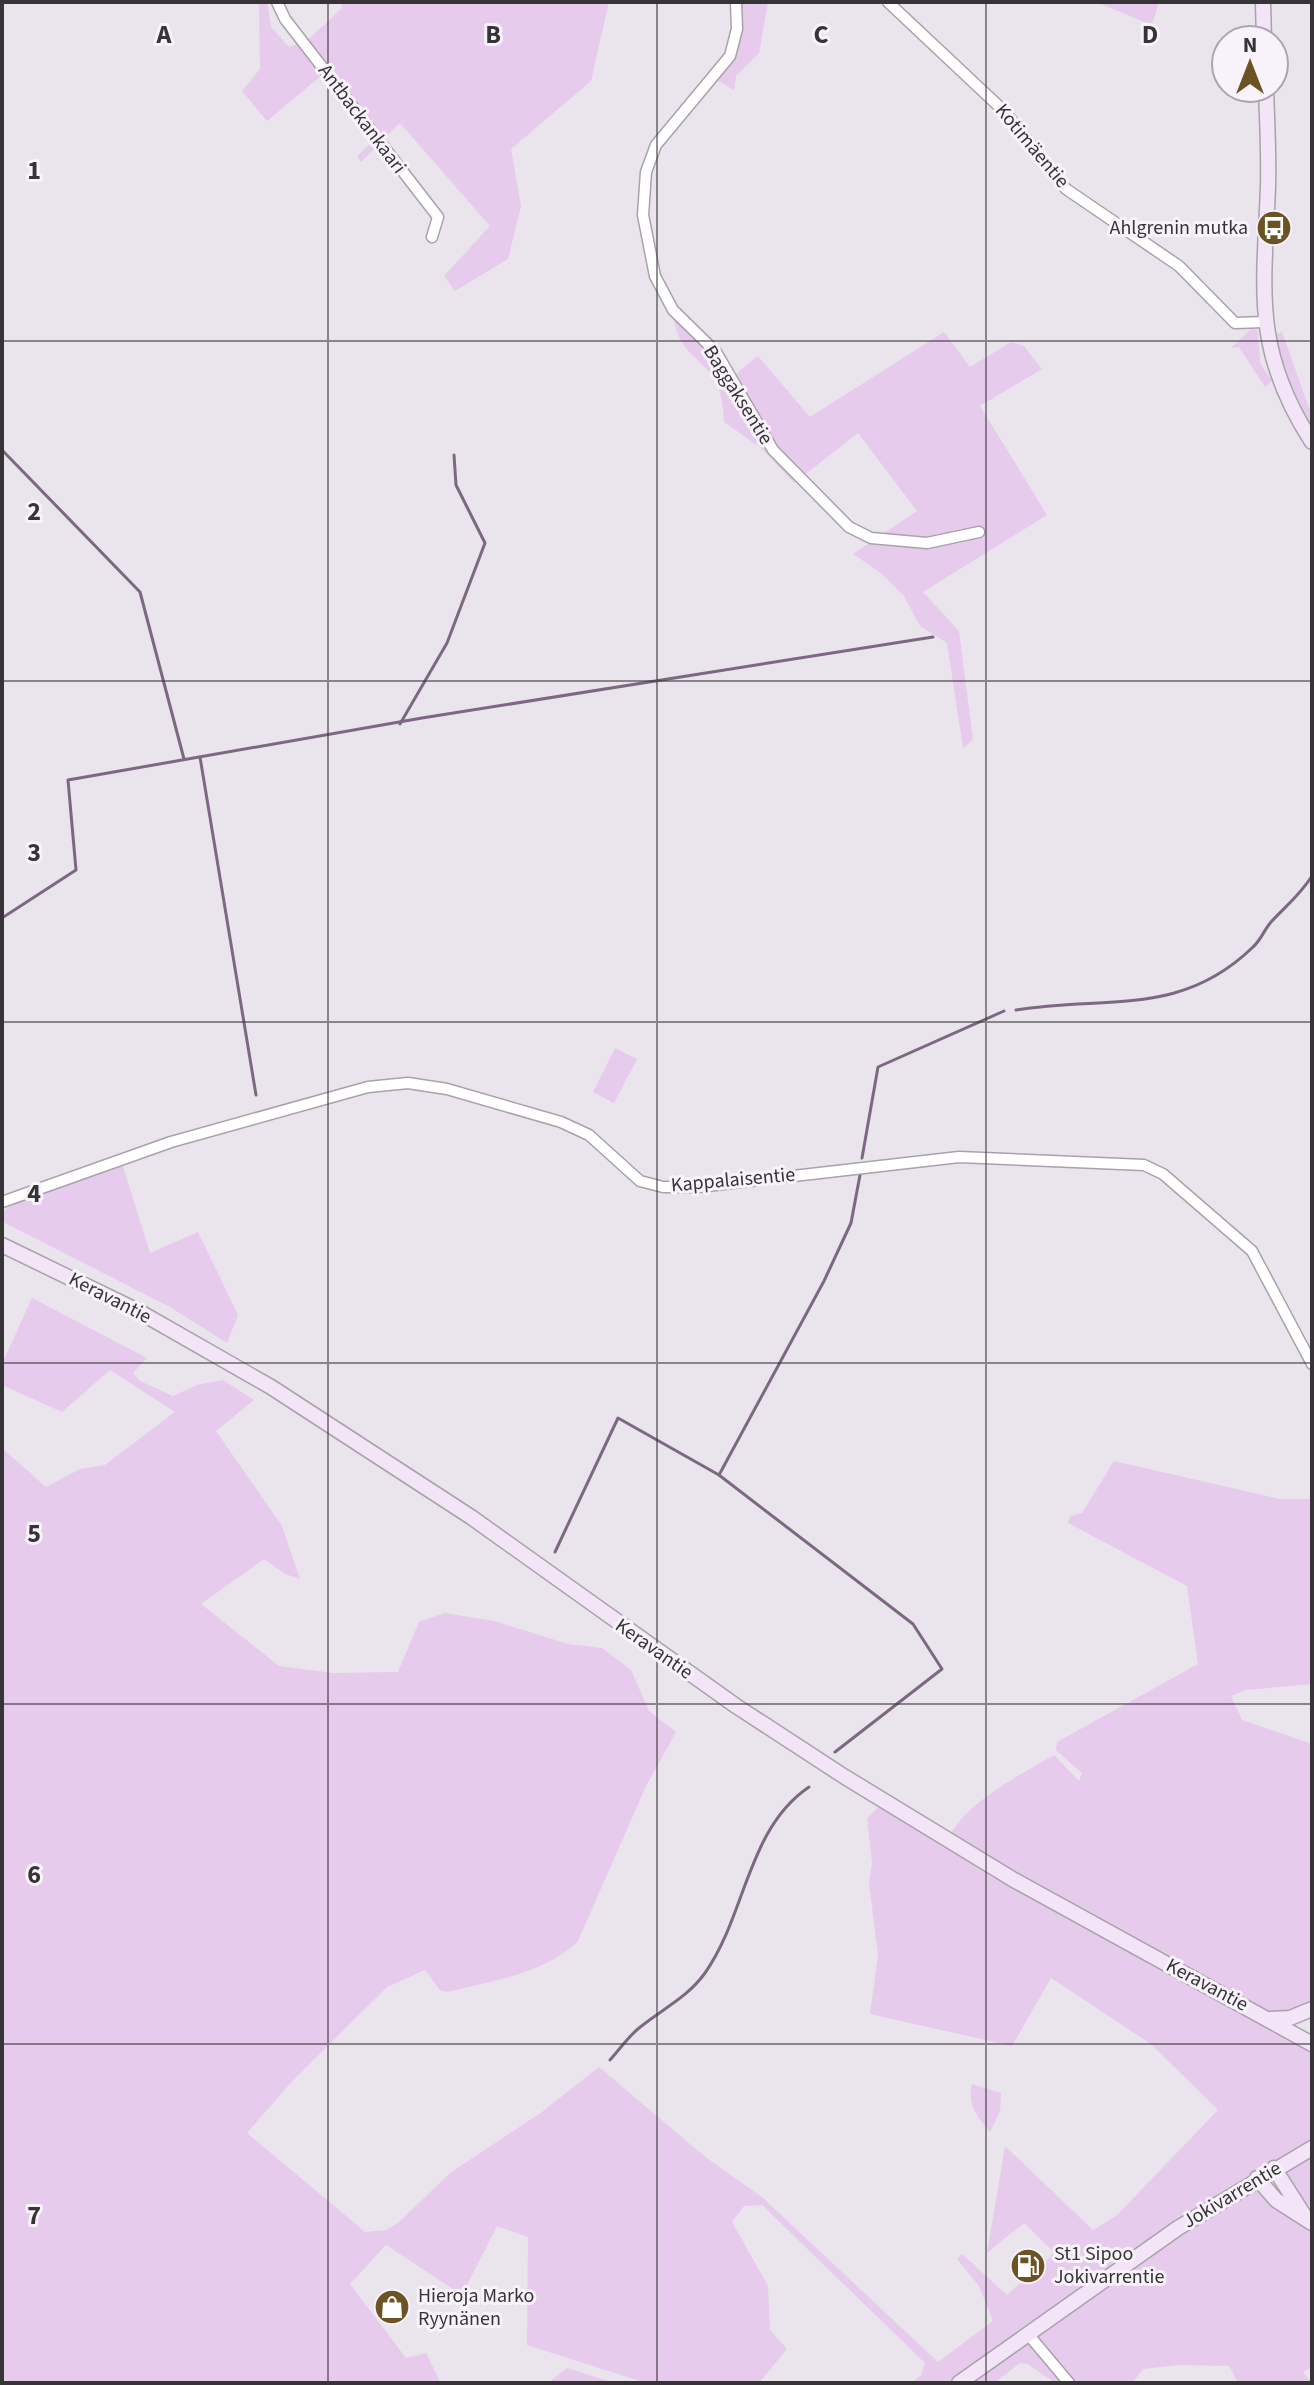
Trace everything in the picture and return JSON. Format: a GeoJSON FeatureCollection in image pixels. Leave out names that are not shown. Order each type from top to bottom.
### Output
{"type":"FeatureCollection","features":[{"type":"Feature","properties":{"kind":"main road"},"geometry":{"type":"LineString","coordinates":[[1263,2],[1264,24]]}},
{"type":"Feature","properties":{"kind":"main road"},"geometry":{"type":"LineString","coordinates":[[1266,104],[1264,322],[1278,377],[1312,442]]}},
{"type":"Feature","properties":{"kind":"main road","name":"Keravantie"},"geometry":{"type":"LineString","coordinates":[[2,1245],[138,1311],[271,1387],[435,1492],[723,1697],[834,1770],[1014,1880],[1312,2044]]}},
{"type":"Feature","properties":{"kind":"main road"},"geometry":{"type":"LineString","coordinates":[[1269,2019],[1290,2018],[1312,2009]]}},
{"type":"Feature","properties":{"kind":"main road","name":"Jokivarrentie"},"geometry":{"type":"LineString","coordinates":[[959,2383],[1027,2333],[1257,2178],[1312,2148]]}},
{"type":"Feature","properties":{"kind":"main road"},"geometry":{"type":"LineString","coordinates":[[1274,2168],[1309,2220]]}},
{"type":"Feature","properties":{"kind":"main road"},"geometry":{"type":"LineString","coordinates":[[1257,2178],[1276,2200],[1309,2220]]}},
{"type":"Feature","properties":{"kind":"street","name":"Antbackankaari"},"geometry":{"type":"LineString","coordinates":[[277,2],[285,19],[438,217],[432,237]]}},
{"type":"Feature","properties":{"kind":"street","name":"Baggaksentie"},"geometry":{"type":"LineString","coordinates":[[736,2],[737,29],[730,56],[656,145],[650,158],[644,195],[644,236],[663,295],[673,310],[716,352],[773,450],[849,527],[878,540],[927,543],[950,541],[979,532]]}},
{"type":"Feature","properties":{"kind":"street","name":"Kotimäentie"},"geometry":{"type":"LineString","coordinates":[[888,2],[1005,112],[1066,189],[1179,266],[1235,323],[1264,322]]}},
{"type":"Feature","properties":{"kind":"street","name":"Kappalaisentie"},"geometry":{"type":"LineString","coordinates":[[2,1202],[171,1142],[368,1087],[408,1083],[447,1089],[561,1122],[589,1135],[640,1181],[674,1189],[944,1158],[1131,1163],[1163,1174],[1252,1251],[1312,1364]]}},
{"type":"Feature","properties":{"kind":"street"},"geometry":{"type":"LineString","coordinates":[[1027,2333],[1069,2383]]}},
{"type":"Feature","properties":{"kind":"shaded area"},"geometry":{"type":"Polygon","coordinates":[[[259,2],[267,2],[271,27],[289,47],[308,40],[342,8],[340,2],[609,2],[591,81],[511,149],[521,206],[508,259],[455,291],[444,276],[490,226],[400,123],[361,162],[357,156],[379,136],[328,70],[267,121],[242,91],[260,69],[259,2]]]}},
{"type":"Feature","properties":{"kind":"shaded area"},"geometry":{"type":"Polygon","coordinates":[[[739,2],[768,2],[759,53],[736,76],[734,90],[718,81],[735,55],[739,2]]]}},
{"type":"Feature","properties":{"kind":"shaded area"},"geometry":{"type":"Polygon","coordinates":[[[1096,2],[1159,2],[1152,25],[1096,2]]]}},
{"type":"Feature","properties":{"kind":"shaded area"},"geometry":{"type":"Polygon","coordinates":[[[674,320],[715,358],[727,381],[758,356],[810,417],[944,332],[970,367],[1011,342],[1024,346],[1042,369],[980,406],[1047,515],[923,592],[959,631],[973,740],[963,748],[947,643],[920,626],[904,596],[881,573],[853,554],[917,511],[858,433],[794,483],[761,448],[724,422],[722,399],[716,382],[684,346],[674,320]]]}},
{"type":"Feature","properties":{"kind":"shaded area"},"geometry":{"type":"Polygon","coordinates":[[[1252,328],[1258,331],[1260,363],[1272,381],[1265,387],[1239,347],[1231,348],[1252,328]]]}},
{"type":"Feature","properties":{"kind":"shaded area"},"geometry":{"type":"Polygon","coordinates":[[[1282,332],[1312,416],[1312,427],[1285,373],[1274,334],[1282,332]]]}},
{"type":"Feature","properties":{"kind":"shaded area"},"geometry":{"type":"Polygon","coordinates":[[[615,1048],[637,1059],[614,1103],[593,1092],[615,1048]]]}},
{"type":"Feature","properties":{"kind":"shaded area"},"geometry":{"type":"Polygon","coordinates":[[[122,1163],[150,1253],[198,1232],[238,1315],[227,1343],[170,1307],[3,1222],[2,1214],[9,1206],[122,1163]]]}},
{"type":"Feature","properties":{"kind":"shaded area"},"geometry":{"type":"Polygon","coordinates":[[[32,1298],[147,1358],[133,1373],[140,1381],[173,1396],[197,1385],[223,1380],[254,1400],[216,1431],[282,1526],[300,1579],[285,1574],[264,1559],[201,1604],[279,1666],[333,1673],[398,1672],[419,1622],[445,1613],[494,1621],[568,1644],[602,1648],[631,1670],[649,1711],[676,1732],[646,1786],[578,1941],[534,1969],[481,1984],[447,1992],[440,1990],[425,1970],[387,1987],[294,2079],[247,2133],[365,2232],[386,2230],[398,2223],[450,2173],[542,2112],[599,2067],[704,2156],[763,2198],[938,2362],[993,2321],[979,2286],[957,2259],[962,2254],[1007,2295],[1043,2265],[1053,2252],[1024,2223],[987,2253],[1005,2146],[1093,2230],[1116,2216],[1218,2110],[1151,2044],[1051,1978],[1012,2046],[870,2014],[878,1955],[869,1883],[872,1863],[867,1818],[884,1802],[947,1840],[967,1813],[980,1802],[1054,1755],[1079,1781],[1082,1773],[1056,1750],[1057,1742],[1198,1664],[1187,1586],[1068,1523],[1070,1516],[1082,1513],[1114,1461],[1280,1499],[1312,1499],[1312,1684],[1246,1690],[1231,1696],[1242,1720],[1312,1744],[1312,2009],[1271,2019],[1312,2044],[1312,2367],[1303,2372],[1312,2383],[1238,2383],[1229,2366],[1180,2365],[1143,2369],[1132,2383],[1055,2383],[1028,2364],[1020,2363],[994,2383],[912,2383],[921,2375],[925,2363],[762,2205],[744,2206],[732,2222],[768,2286],[770,2330],[787,2349],[759,2383],[646,2383],[527,2345],[528,2237],[497,2226],[462,2295],[386,2245],[350,2284],[406,2358],[426,2353],[441,2383],[2,2383],[2,1448],[46,1487],[80,1469],[105,1465],[175,1412],[110,1370],[62,1412],[2,1385],[2,1364],[32,1298]],[[1274,2168],[1257,2178],[1297,2212],[1274,2168]]]}},
{"type":"Feature","properties":{"kind":"shaded area"},"geometry":{"type":"Polygon","coordinates":[[[972,2084],[1001,2093],[1000,2111],[990,2132],[972,2104],[972,2084]]]}},
{"type":"Feature","properties":{"kind":"shaded area"},"geometry":{"type":"Polygon","coordinates":[[[567,2368],[615,2383],[548,2383],[567,2368]]]}},
{"type":"Feature","properties":{"kind":"waterway"},"geometry":{"type":"LineString","coordinates":[[2,450],[140,592],[184,759]]}},
{"type":"Feature","properties":{"kind":"waterway"},"geometry":{"type":"LineString","coordinates":[[400,724],[447,643],[485,543],[456,485],[454,455]]}},
{"type":"Feature","properties":{"kind":"waterway"},"geometry":{"type":"LineString","coordinates":[[2,918],[76,870],[68,780],[422,718],[933,637]]}},
{"type":"Feature","properties":{"kind":"waterway"},"geometry":{"type":"LineString","coordinates":[[200,757],[256,1095]]}},
{"type":"Feature","properties":{"kind":"waterway"},"geometry":{"type":"LineString","coordinates":[[1016,1010],[1141,1000],[1198,985],[1226,969],[1253,947],[1312,876]]}},
{"type":"Feature","properties":{"kind":"waterway"},"geometry":{"type":"LineString","coordinates":[[862,1158],[878,1067],[1004,1011]]}},
{"type":"Feature","properties":{"kind":"waterway"},"geometry":{"type":"LineString","coordinates":[[719,1475],[824,1281],[851,1223],[860,1175]]}},
{"type":"Feature","properties":{"kind":"waterway"},"geometry":{"type":"LineString","coordinates":[[555,1552],[618,1418],[719,1475],[913,1624],[942,1669],[835,1752]]}},
{"type":"Feature","properties":{"kind":"waterway"},"geometry":{"type":"LineString","coordinates":[[610,2060],[635,2032],[682,1996],[705,1973],[719,1950],[772,1826],[788,1805],[809,1787]]}},
{"type":"Feature","properties":{"kind":"place","name":"Ahlgrenin mutka"},"geometry":{"type":"Point","coordinates":[1274,228]}},
{"type":"Feature","properties":{"kind":"place","name":"St1 Sipoo Jokivarrentie"},"geometry":{"type":"Point","coordinates":[1028,2266]}},
{"type":"Feature","properties":{"kind":"place","name":"Hieroja Marko Ryynänen"},"geometry":{"type":"Point","coordinates":[392,2307]}}]}
